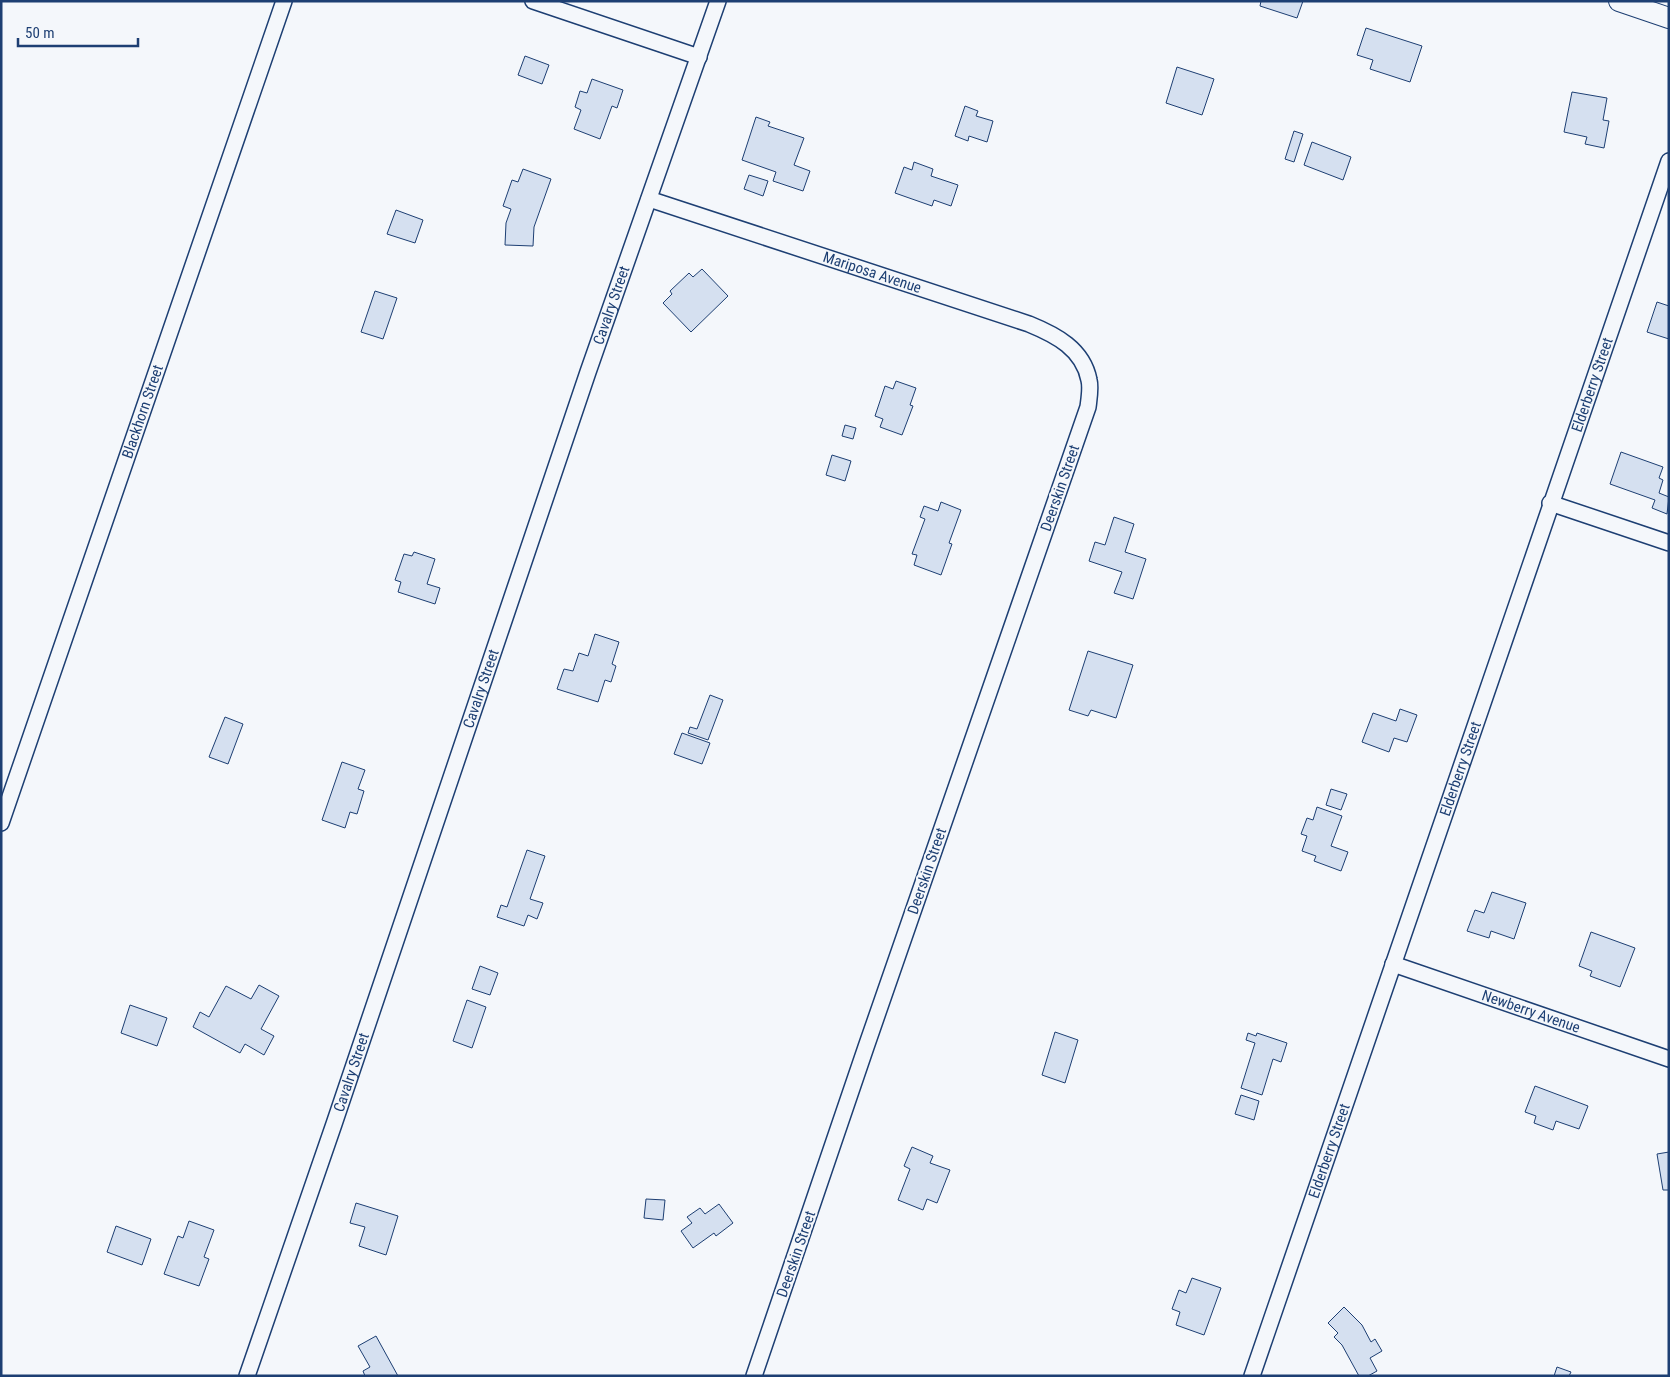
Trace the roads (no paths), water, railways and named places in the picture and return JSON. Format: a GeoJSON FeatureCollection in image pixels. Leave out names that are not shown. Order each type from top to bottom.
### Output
{"type":"FeatureCollection","features":[{"type":"Feature","properties":{"kind":"main road"},"geometry":{"type":"LineString","coordinates":[[1619,1],[1669,18]]}},
{"type":"Feature","properties":{"kind":"street","name":"Blackhorn Street"},"geometry":{"type":"LineString","coordinates":[[1,823],[284,1]]}},
{"type":"Feature","properties":{"kind":"street"},"geometry":{"type":"LineString","coordinates":[[533,1],[699,57]]}},
{"type":"Feature","properties":{"kind":"street","name":"Cavalry Street"},"geometry":{"type":"LineString","coordinates":[[247,1376],[588,372],[718,1]]}},
{"type":"Feature","properties":{"kind":"street","name":"Elderberry Street"},"geometry":{"type":"LineString","coordinates":[[1252,1376],[1550,503],[1669,161]]}},
{"type":"Feature","properties":{"kind":"street","name":"Mariposa Avenue"},"geometry":{"type":"LineString","coordinates":[[649,199],[1029,324],[1053,334],[1073,349],[1084,366]]}},
{"type":"Feature","properties":{"kind":"street","name":"Deerskin Street"},"geometry":{"type":"LineString","coordinates":[[754,1376],[1088,407],[1090,381],[1084,366]]}},
{"type":"Feature","properties":{"kind":"street"},"geometry":{"type":"LineString","coordinates":[[1550,503],[1669,543]]}},
{"type":"Feature","properties":{"kind":"street","name":"Newberry Avenue"},"geometry":{"type":"LineString","coordinates":[[1393,964],[1669,1059]]}}]}
